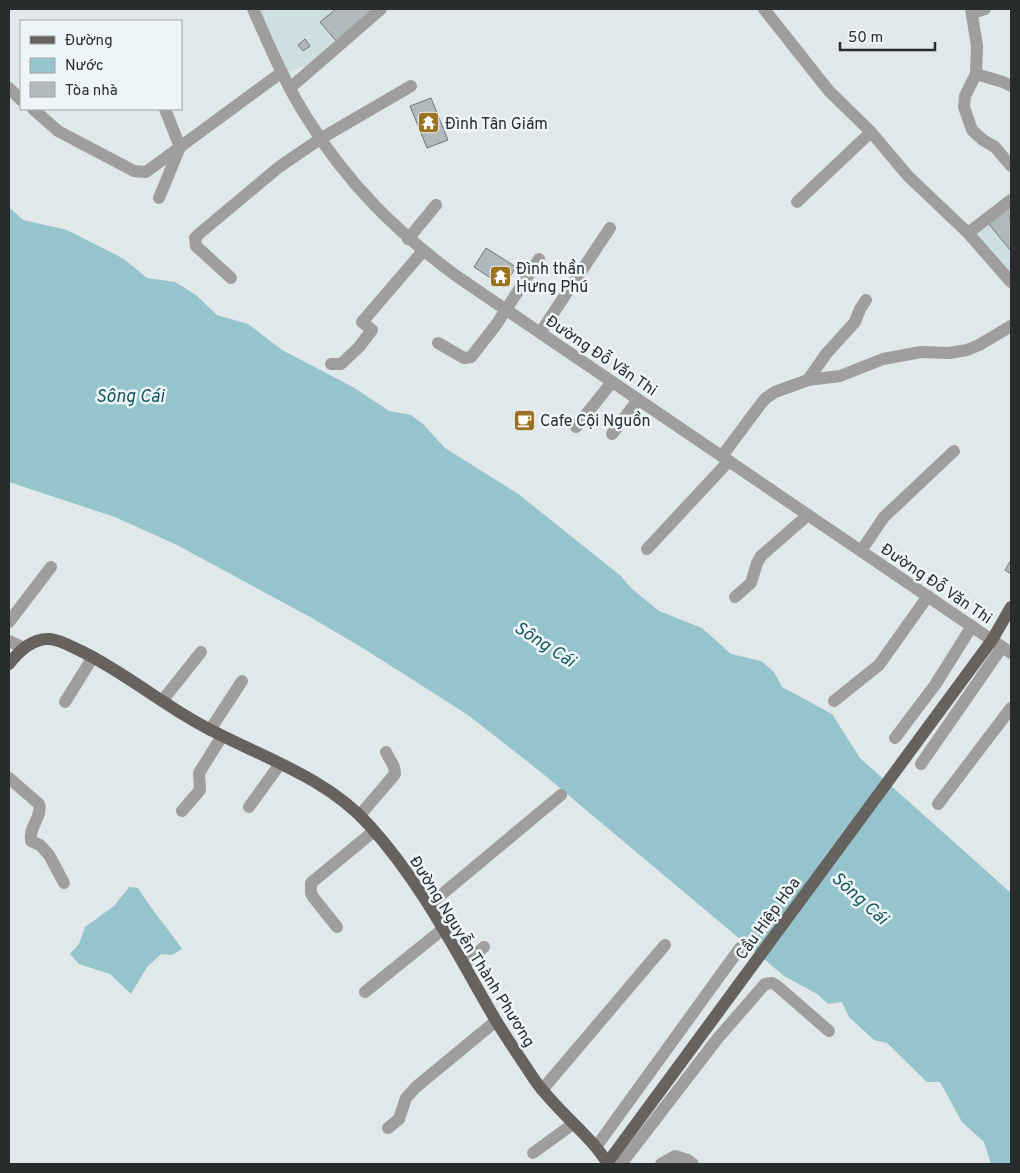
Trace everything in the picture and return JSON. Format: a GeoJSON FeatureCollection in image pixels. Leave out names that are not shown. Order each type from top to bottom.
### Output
{"type":"FeatureCollection","features":[{"type":"Feature","properties":{"kind":"main road","name":"Cầu Hiệp Hòa"},"geometry":{"type":"LineString","coordinates":[[608,1163],[953,694],[1002,647],[1011,607]]}},
{"type":"Feature","properties":{"kind":"main road","name":"Đường Nguyễn Thành Phương"},"geometry":{"type":"LineString","coordinates":[[9,664],[24,648],[36,641],[52,639],[60,642],[93,657],[210,730],[317,783],[360,815],[374,830],[429,905],[496,1021],[542,1090],[596,1147],[608,1163]]}},
{"type":"Feature","properties":{"kind":"street","name":"Đường Đỗ Văn Thi"},"geometry":{"type":"LineString","coordinates":[[253,9],[290,88],[320,140],[355,186],[422,251],[1002,647]]}},
{"type":"Feature","properties":{"kind":"street"},"geometry":{"type":"LineString","coordinates":[[290,88],[381,9]]}},
{"type":"Feature","properties":{"kind":"street"},"geometry":{"type":"LineString","coordinates":[[764,9],[829,91],[871,132],[908,176],[968,233],[1011,282]]}},
{"type":"Feature","properties":{"kind":"street"},"geometry":{"type":"LineString","coordinates":[[985,9],[971,11],[977,46],[976,74],[965,96],[964,106],[972,130],[983,140],[995,147],[1011,166]]}},
{"type":"Feature","properties":{"kind":"street"},"geometry":{"type":"LineString","coordinates":[[34,110],[58,131],[134,171],[146,172],[282,72]]}},
{"type":"Feature","properties":{"kind":"street"},"geometry":{"type":"LineString","coordinates":[[976,74],[1011,86]]}},
{"type":"Feature","properties":{"kind":"street"},"geometry":{"type":"LineString","coordinates":[[231,278],[200,251],[196,246],[195,238],[279,168],[320,140],[411,86]]}},
{"type":"Feature","properties":{"kind":"street"},"geometry":{"type":"LineString","coordinates":[[9,88],[20,99]]}},
{"type":"Feature","properties":{"kind":"street"},"geometry":{"type":"LineString","coordinates":[[159,198],[180,147],[165,110]]}},
{"type":"Feature","properties":{"kind":"street"},"geometry":{"type":"LineString","coordinates":[[797,202],[871,132]]}},
{"type":"Feature","properties":{"kind":"street"},"geometry":{"type":"LineString","coordinates":[[968,233],[1011,200]]}},
{"type":"Feature","properties":{"kind":"street"},"geometry":{"type":"LineString","coordinates":[[408,239],[436,205]]}},
{"type":"Feature","properties":{"kind":"street"},"geometry":{"type":"LineString","coordinates":[[540,333],[610,228]]}},
{"type":"Feature","properties":{"kind":"street"},"geometry":{"type":"LineString","coordinates":[[331,364],[338,365],[345,362],[359,347],[372,330],[362,322],[422,251]]}},
{"type":"Feature","properties":{"kind":"street"},"geometry":{"type":"LineString","coordinates":[[438,343],[464,358],[470,357],[496,325],[540,259]]}},
{"type":"Feature","properties":{"kind":"street"},"geometry":{"type":"LineString","coordinates":[[808,380],[826,354],[855,322],[866,300]]}},
{"type":"Feature","properties":{"kind":"street"},"geometry":{"type":"LineString","coordinates":[[647,549],[725,459],[766,398],[775,392],[808,380],[840,376],[883,359],[911,354],[967,350],[1011,326]]}},
{"type":"Feature","properties":{"kind":"street"},"geometry":{"type":"LineString","coordinates":[[576,427],[612,382]]}},
{"type":"Feature","properties":{"kind":"street"},"geometry":{"type":"LineString","coordinates":[[612,434],[638,400]]}},
{"type":"Feature","properties":{"kind":"street"},"geometry":{"type":"LineString","coordinates":[[861,551],[884,517],[954,451]]}},
{"type":"Feature","properties":{"kind":"street"},"geometry":{"type":"LineString","coordinates":[[735,597],[751,583],[757,562],[761,556],[808,515]]}},
{"type":"Feature","properties":{"kind":"street"},"geometry":{"type":"LineString","coordinates":[[9,622],[51,567]]}},
{"type":"Feature","properties":{"kind":"street"},"geometry":{"type":"LineString","coordinates":[[834,701],[879,665],[928,596]]}},
{"type":"Feature","properties":{"kind":"street"},"geometry":{"type":"LineString","coordinates":[[895,738],[935,685],[972,626]]}},
{"type":"Feature","properties":{"kind":"street"},"geometry":{"type":"LineString","coordinates":[[9,641],[24,648]]}},
{"type":"Feature","properties":{"kind":"street"},"geometry":{"type":"LineString","coordinates":[[921,764],[1002,647]]}},
{"type":"Feature","properties":{"kind":"street"},"geometry":{"type":"LineString","coordinates":[[162,701],[201,652]]}},
{"type":"Feature","properties":{"kind":"street"},"geometry":{"type":"LineString","coordinates":[[64,702],[93,657]]}},
{"type":"Feature","properties":{"kind":"street"},"geometry":{"type":"LineString","coordinates":[[210,730],[242,681]]}},
{"type":"Feature","properties":{"kind":"street"},"geometry":{"type":"LineString","coordinates":[[938,804],[1011,708]]}},
{"type":"Feature","properties":{"kind":"street"},"geometry":{"type":"LineString","coordinates":[[182,810],[200,790],[199,773],[222,736]]}},
{"type":"Feature","properties":{"kind":"street"},"geometry":{"type":"LineString","coordinates":[[360,815],[395,774],[394,767],[386,752]]}},
{"type":"Feature","properties":{"kind":"street"},"geometry":{"type":"LineString","coordinates":[[250,807],[280,764]]}},
{"type":"Feature","properties":{"kind":"street"},"geometry":{"type":"LineString","coordinates":[[9,778],[39,804],[40,809],[30,838],[49,855],[64,883]]}},
{"type":"Feature","properties":{"kind":"street"},"geometry":{"type":"LineString","coordinates":[[429,905],[561,795]]}},
{"type":"Feature","properties":{"kind":"street"},"geometry":{"type":"LineString","coordinates":[[337,927],[313,897],[311,883],[374,830]]}},
{"type":"Feature","properties":{"kind":"street"},"geometry":{"type":"LineString","coordinates":[[365,992],[443,929]]}},
{"type":"Feature","properties":{"kind":"street"},"geometry":{"type":"LineString","coordinates":[[542,1090],[665,945]]}},
{"type":"Feature","properties":{"kind":"street"},"geometry":{"type":"LineString","coordinates":[[464,964],[484,947]]}},
{"type":"Feature","properties":{"kind":"street"},"geometry":{"type":"LineString","coordinates":[[596,1147],[740,948]]}},
{"type":"Feature","properties":{"kind":"street"},"geometry":{"type":"LineString","coordinates":[[621,1164],[718,1038],[765,984],[772,983],[776,985],[829,1031]]}},
{"type":"Feature","properties":{"kind":"street"},"geometry":{"type":"LineString","coordinates":[[388,1128],[399,1119],[406,1098],[416,1087],[496,1021]]}},
{"type":"Feature","properties":{"kind":"street"},"geometry":{"type":"LineString","coordinates":[[533,1153],[574,1124]]}},
{"type":"Feature","properties":{"kind":"street"},"geometry":{"type":"LineString","coordinates":[[661,1164],[675,1156],[694,1164]]}},
{"type":"Feature","properties":{"kind":"shaded area"},"geometry":{"type":"Polygon","coordinates":[[[255,9],[374,9],[311,64],[286,73],[255,9]]]}},
{"type":"Feature","properties":{"kind":"shaded area"},"geometry":{"type":"Polygon","coordinates":[[[1011,206],[1011,275],[975,234],[1011,206]]]}},
{"type":"Feature","properties":{"kind":"water","name":"Sông Cái"},"geometry":{"type":"Polygon","coordinates":[[[9,207],[23,220],[67,230],[124,259],[147,278],[175,282],[196,295],[217,315],[248,324],[282,350],[353,387],[389,411],[411,415],[423,424],[445,448],[517,493],[621,576],[631,588],[659,611],[702,628],[731,654],[761,661],[774,672],[782,687],[832,714],[860,758],[1011,893],[1011,1164],[991,1164],[984,1142],[962,1122],[940,1082],[927,1082],[887,1043],[874,1040],[849,1017],[842,1002],[828,1004],[817,994],[784,976],[542,773],[468,715],[310,617],[177,545],[115,517],[9,482],[9,207]]]}},
{"type":"Feature","properties":{"kind":"water"},"geometry":{"type":"Polygon","coordinates":[[[129,887],[138,888],[182,949],[172,955],[161,954],[147,967],[131,994],[110,974],[79,964],[70,954],[79,944],[85,927],[114,906],[129,887]]]}},
{"type":"Feature","properties":{"kind":"building"},"geometry":{"type":"Polygon","coordinates":[[[336,9],[374,9],[337,42],[320,22],[336,9]]]}},
{"type":"Feature","properties":{"kind":"building"},"geometry":{"type":"Polygon","coordinates":[[[305,39],[310,46],[303,51],[298,45],[305,39]]]}},
{"type":"Feature","properties":{"kind":"building","name":"Đình Tân Giám"},"geometry":{"type":"Polygon","coordinates":[[[431,98],[448,140],[427,148],[410,106],[431,98]]]}},
{"type":"Feature","properties":{"kind":"building"},"geometry":{"type":"Polygon","coordinates":[[[1011,206],[1010,220],[1011,251],[988,223],[1011,206]]]}},
{"type":"Feature","properties":{"kind":"building","name":"Đình thần Hưng Phú"},"geometry":{"type":"Polygon","coordinates":[[[486,248],[516,267],[504,287],[474,267],[486,248]]]}},
{"type":"Feature","properties":{"kind":"building"},"geometry":{"type":"Polygon","coordinates":[[[1011,560],[1011,574],[1005,570],[1011,560]]]}},
{"type":"Feature","properties":{"kind":"place","name":"Đình Tân Giám"},"geometry":{"type":"Point","coordinates":[429,123]}},
{"type":"Feature","properties":{"kind":"place","name":"Đình thần Hưng Phú"},"geometry":{"type":"Point","coordinates":[500,277]}},
{"type":"Feature","properties":{"kind":"place","name":"Cafe Cội Nguồn"},"geometry":{"type":"Point","coordinates":[524,420]}}]}
